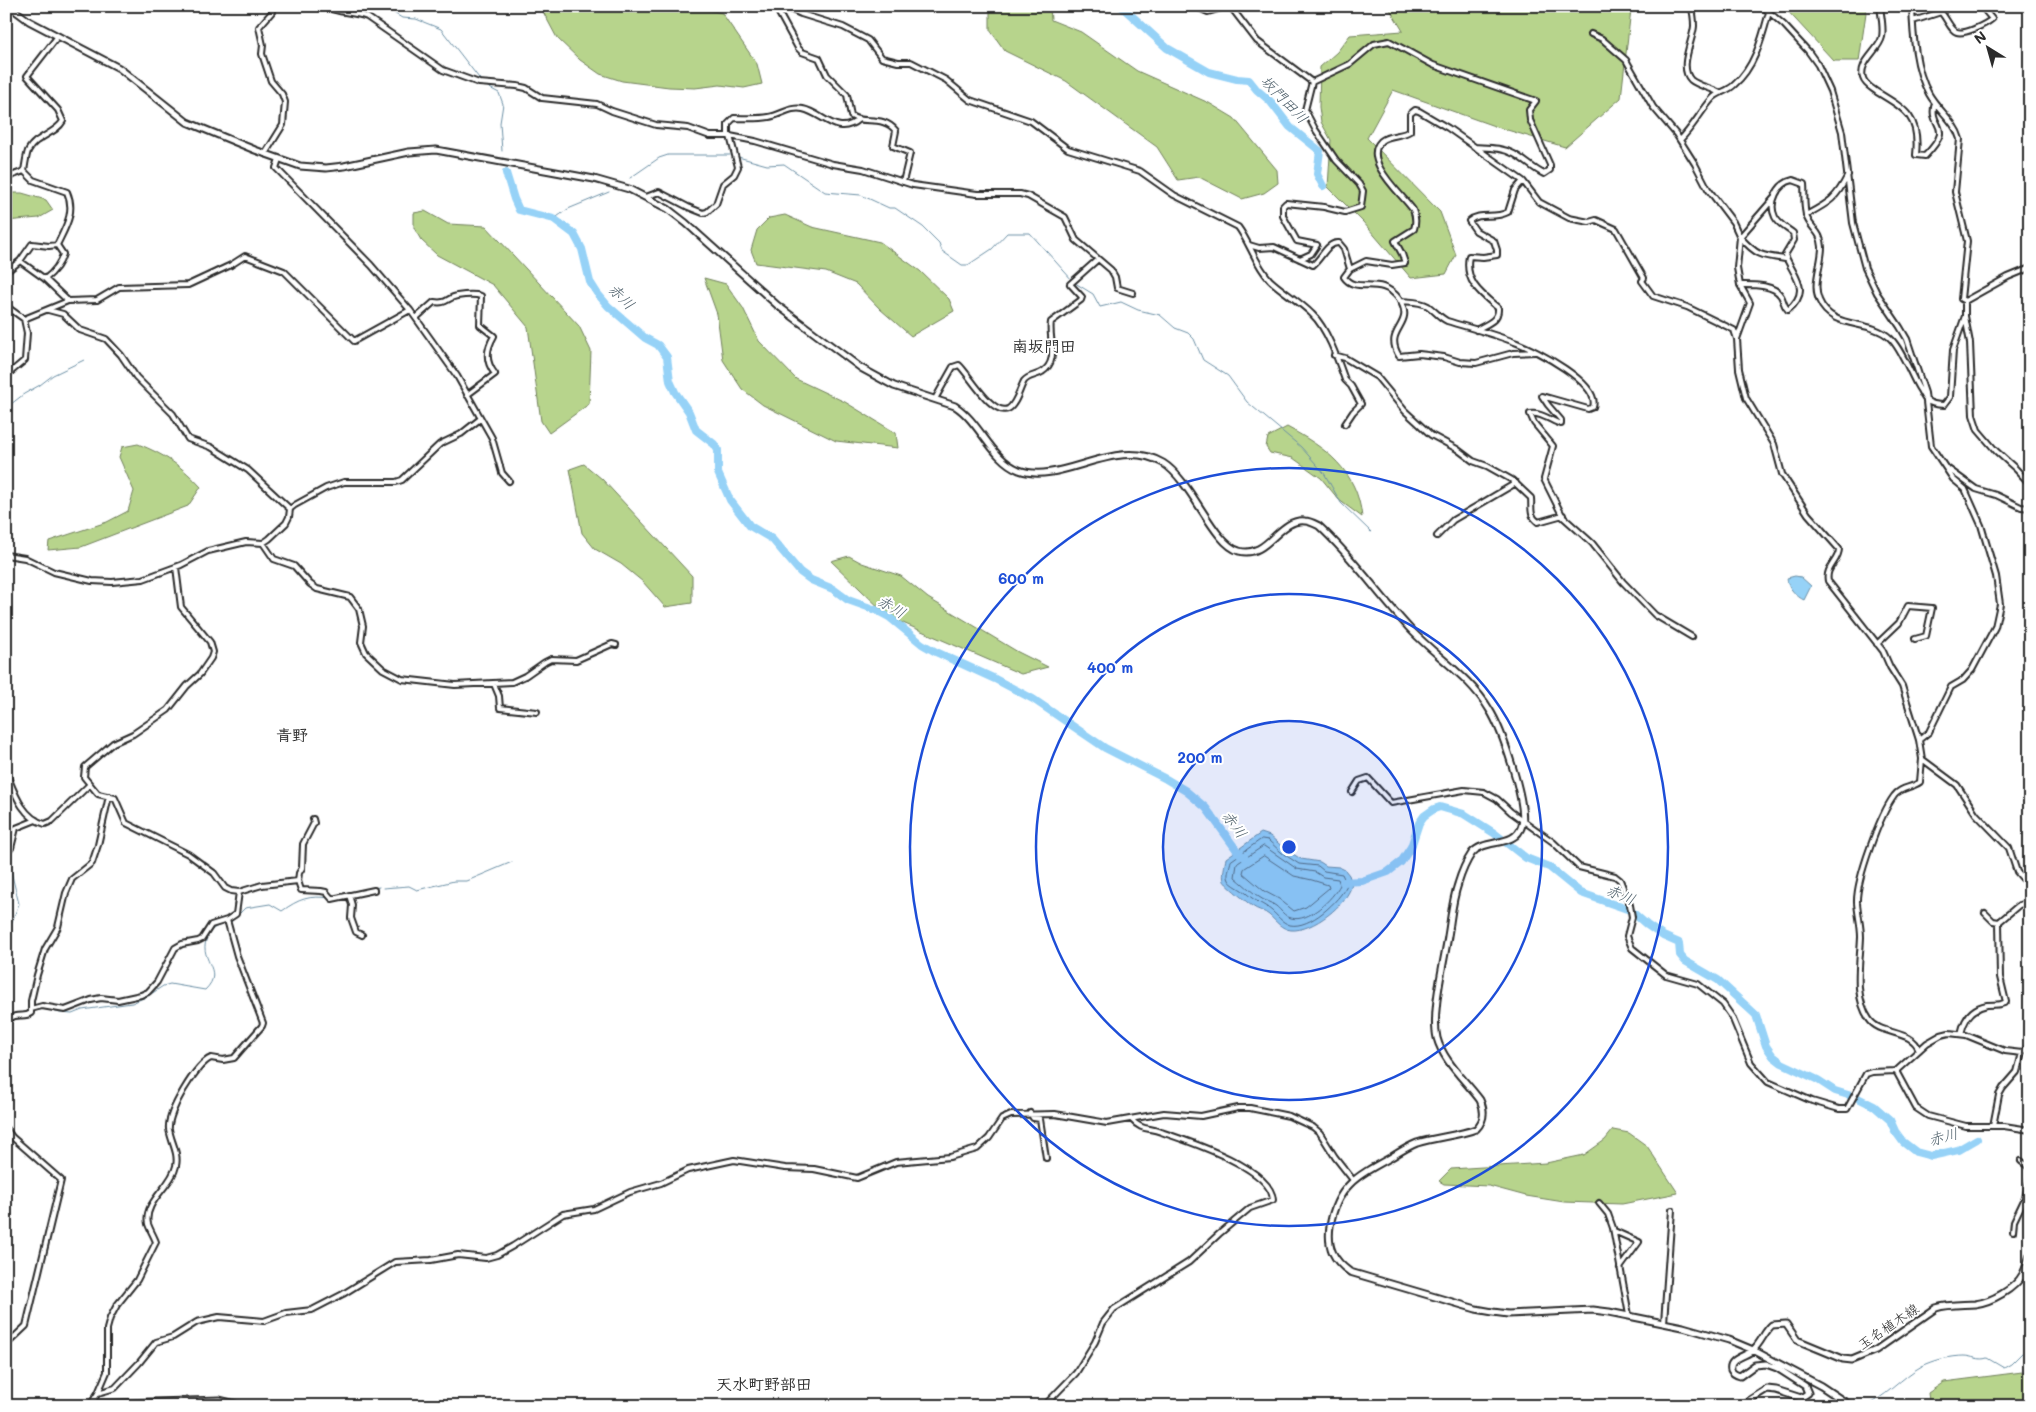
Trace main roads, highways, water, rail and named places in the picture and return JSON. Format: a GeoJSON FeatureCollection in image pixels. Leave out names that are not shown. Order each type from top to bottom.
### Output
{"type":"FeatureCollection","features":[{"type":"Feature","properties":{"kind":"water"},"geometry":{"type":"Polygon","coordinates":[[[1801,577],[1811,586],[1804,600],[1798,597],[1787,581],[1787,578],[1801,577]]]}},
{"type":"Feature","properties":{"kind":"water"},"geometry":{"type":"Polygon","coordinates":[[[1261,833],[1270,836],[1285,849],[1301,859],[1320,862],[1326,866],[1339,867],[1345,870],[1352,884],[1344,900],[1318,922],[1291,930],[1281,926],[1267,914],[1250,904],[1225,883],[1223,878],[1224,870],[1226,858],[1261,833]]]}},
{"type":"Feature","properties":{"kind":"waterway"},"geometry":{"type":"LineString","coordinates":[[382,6],[402,18],[416,19],[441,29],[482,82]]}},
{"type":"Feature","properties":{"kind":"waterway","name":"坂門田川"},"geometry":{"type":"LineString","coordinates":[[1121,6],[1167,48],[1209,72],[1249,80],[1270,101],[1290,127],[1320,151],[1317,174],[1323,186]]}},
{"type":"Feature","properties":{"kind":"waterway"},"geometry":{"type":"LineString","coordinates":[[484,85],[499,93],[503,104],[500,123],[502,151]]}},
{"type":"Feature","properties":{"kind":"waterway"},"geometry":{"type":"LineString","coordinates":[[630,178],[659,158],[668,155],[730,155]]}},
{"type":"Feature","properties":{"kind":"waterway"},"geometry":{"type":"LineString","coordinates":[[738,157],[767,165],[784,164],[825,192],[861,195],[889,208],[895,208],[923,227],[939,243],[942,251],[962,265],[968,265],[992,249],[1007,233],[1030,233],[1072,280]]}},
{"type":"Feature","properties":{"kind":"waterway","name":"赤川"},"geometry":{"type":"LineString","coordinates":[[506,173],[519,210],[554,219],[574,234],[582,249],[590,282],[597,293],[608,306],[645,338],[658,345],[667,357],[670,381],[675,392],[689,412],[696,430],[714,444],[718,450],[718,473],[730,500],[750,526],[772,539],[800,572],[811,580],[833,589],[848,600],[889,617],[922,644],[1033,699],[1105,748],[1186,791],[1206,808],[1238,852],[1244,857]]}},
{"type":"Feature","properties":{"kind":"waterway"},"geometry":{"type":"LineString","coordinates":[[554,219],[568,209],[609,192]]}},
{"type":"Feature","properties":{"kind":"waterway"},"geometry":{"type":"LineString","coordinates":[[1075,283],[1093,294],[1100,307],[1121,302],[1138,310],[1160,315],[1175,328],[1188,333],[1194,339],[1203,360],[1228,376],[1247,402],[1301,447],[1324,473],[1341,503],[1371,532]]}},
{"type":"Feature","properties":{"kind":"waterway"},"geometry":{"type":"LineString","coordinates":[[6,408],[53,375],[84,360]]}},
{"type":"Feature","properties":{"kind":"waterway","name":"赤川"},"geometry":{"type":"LineString","coordinates":[[1343,882],[1362,881],[1388,872],[1401,862],[1411,847],[1419,823],[1424,816],[1434,809],[1440,807],[1464,814],[1494,833],[1526,858],[1549,867],[1581,893],[1630,910],[1663,936],[1679,943],[1680,955],[1685,961],[1718,980],[1756,1015],[1766,1046],[1773,1056],[1782,1063],[1818,1080],[1835,1091],[1858,1098],[1874,1106],[1890,1120],[1903,1142],[1916,1152],[1931,1156],[1958,1150],[1977,1139]]}},
{"type":"Feature","properties":{"kind":"waterway"},"geometry":{"type":"LineString","coordinates":[[6,936],[19,904],[7,855]]}},
{"type":"Feature","properties":{"kind":"waterway"},"geometry":{"type":"LineString","coordinates":[[383,888],[409,886],[417,890],[454,881],[467,881],[512,862]]}},
{"type":"Feature","properties":{"kind":"waterway"},"geometry":{"type":"LineString","coordinates":[[344,895],[379,887]]}},
{"type":"Feature","properties":{"kind":"waterway"},"geometry":{"type":"LineString","coordinates":[[231,922],[245,908],[270,904],[282,911],[304,899],[316,897],[330,898]]}},
{"type":"Feature","properties":{"kind":"waterway"},"geometry":{"type":"LineString","coordinates":[[33,1011],[45,1009],[72,1014],[82,1010],[132,1003],[170,984],[205,990],[211,983],[213,976],[205,950],[205,943],[212,930],[225,924]]}},
{"type":"Feature","properties":{"kind":"waterway"},"geometry":{"type":"LineString","coordinates":[[6,1019],[17,1013],[30,1012]]}},
{"type":"Feature","properties":{"kind":"waterway"},"geometry":{"type":"LineString","coordinates":[[1864,1406],[1878,1399],[1915,1370],[1937,1360],[1958,1356],[1987,1358],[2004,1368],[2022,1353],[2030,1353]]}},
{"type":"Feature","properties":{"kind":"waterway"},"geometry":{"type":"LineString","coordinates":[[1814,1406],[1820,1406]]}},
{"type":"Feature","properties":{"kind":"district","name":"南坂門田"},"geometry":{"type":"Point","coordinates":[1044,345]}},
{"type":"Feature","properties":{"kind":"district","name":"青野"},"geometry":{"type":"Point","coordinates":[292,734]}},
{"type":"Feature","properties":{"kind":"district","name":"天水町野部田"},"geometry":{"type":"Point","coordinates":[764,1383]}}]}
